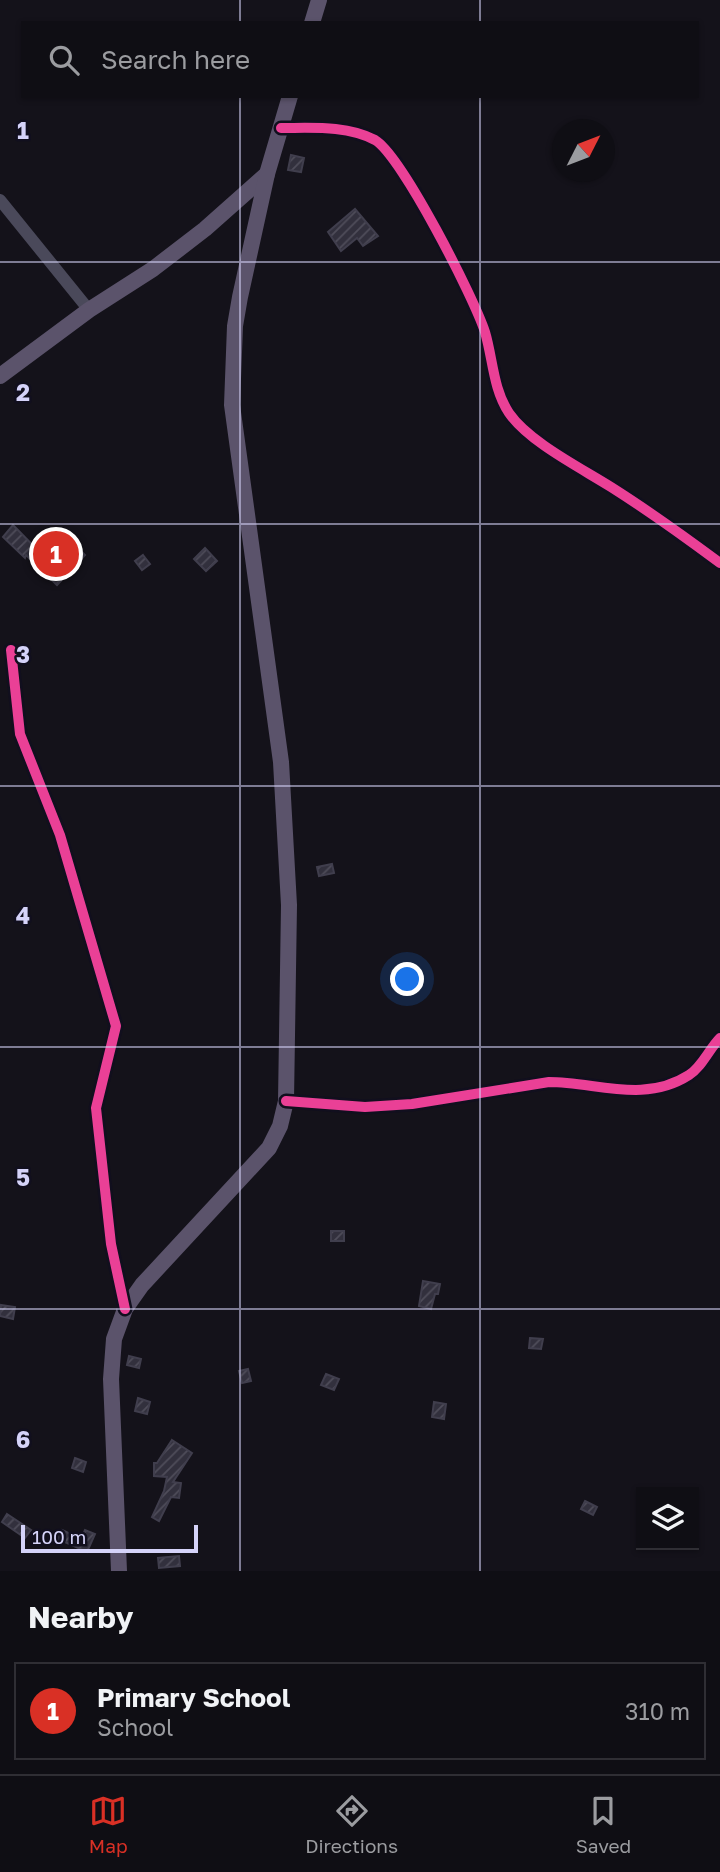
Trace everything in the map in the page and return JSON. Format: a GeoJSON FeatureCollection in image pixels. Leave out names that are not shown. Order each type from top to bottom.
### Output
{"type":"FeatureCollection","features":[{"type":"Feature","properties":{"kind":"main road"},"geometry":{"type":"LineString","coordinates":[[313,21],[319,0]]}},
{"type":"Feature","properties":{"kind":"main road"},"geometry":{"type":"LineString","coordinates":[[119,1571],[111,1378],[114,1339],[125,1310],[142,1284],[269,1148],[280,1126],[286,1101],[289,905],[281,762],[232,405],[234,326],[267,174],[289,98]]}},
{"type":"Feature","properties":{"kind":"main road"},"geometry":{"type":"LineString","coordinates":[[0,376],[89,310],[153,270],[205,229],[267,174]]}},
{"type":"Feature","properties":{"kind":"street"},"geometry":{"type":"LineString","coordinates":[[281,128],[326,128],[358,133],[377,141],[396,162],[460,276],[484,330],[498,392],[510,414],[529,435],[637,503],[720,564]]}},
{"type":"Feature","properties":{"kind":"street"},"geometry":{"type":"LineString","coordinates":[[0,200],[89,310]]}},
{"type":"Feature","properties":{"kind":"street"},"geometry":{"type":"LineString","coordinates":[[10,650],[20,734],[60,835],[116,1026],[96,1108],[111,1244],[125,1310]]}},
{"type":"Feature","properties":{"kind":"street"},"geometry":{"type":"LineString","coordinates":[[286,1101],[365,1107],[412,1104],[549,1082],[571,1082],[629,1092],[671,1084],[691,1074],[720,1038]]}},
{"type":"Feature","properties":{"kind":"building"},"geometry":{"type":"Polygon","coordinates":[[[291,155],[304,158],[301,172],[288,170],[291,155]]]}},
{"type":"Feature","properties":{"kind":"building"},"geometry":{"type":"Polygon","coordinates":[[[355,209],[378,236],[363,246],[357,238],[341,251],[328,232],[355,209]]]}},
{"type":"Feature","properties":{"kind":"building"},"geometry":{"type":"Polygon","coordinates":[[[13,525],[57,570],[78,548],[85,555],[57,585],[3,537],[13,525]]]}},
{"type":"Feature","properties":{"kind":"building"},"geometry":{"type":"Polygon","coordinates":[[[205,548],[217,561],[206,571],[194,559],[205,548]]]}},
{"type":"Feature","properties":{"kind":"building"},"geometry":{"type":"Polygon","coordinates":[[[143,555],[150,564],[142,570],[135,561],[143,555]]]}},
{"type":"Feature","properties":{"kind":"building"},"geometry":{"type":"Polygon","coordinates":[[[332,864],[334,873],[319,876],[317,867],[332,864]]]}},
{"type":"Feature","properties":{"kind":"building"},"geometry":{"type":"Polygon","coordinates":[[[331,1231],[344,1231],[344,1241],[331,1241],[331,1231]]]}},
{"type":"Feature","properties":{"kind":"building"},"geometry":{"type":"Polygon","coordinates":[[[423,1281],[440,1284],[431,1309],[419,1306],[423,1281]]]}},
{"type":"Feature","properties":{"kind":"building"},"geometry":{"type":"Polygon","coordinates":[[[1,1305],[15,1307],[13,1319],[0,1316],[1,1305]]]}},
{"type":"Feature","properties":{"kind":"building"},"geometry":{"type":"Polygon","coordinates":[[[530,1338],[543,1339],[541,1349],[529,1348],[530,1338]]]}},
{"type":"Feature","properties":{"kind":"building"},"geometry":{"type":"Polygon","coordinates":[[[129,1356],[141,1359],[139,1368],[127,1365],[129,1356]]]}},
{"type":"Feature","properties":{"kind":"building"},"geometry":{"type":"Polygon","coordinates":[[[248,1369],[251,1381],[242,1383],[239,1371],[248,1369]]]}},
{"type":"Feature","properties":{"kind":"building"},"geometry":{"type":"Polygon","coordinates":[[[326,1374],[339,1379],[334,1390],[321,1385],[326,1374]]]}},
{"type":"Feature","properties":{"kind":"building"},"geometry":{"type":"Polygon","coordinates":[[[138,1398],[150,1402],[147,1414],[135,1411],[138,1398]]]}},
{"type":"Feature","properties":{"kind":"building"},"geometry":{"type":"Polygon","coordinates":[[[434,1402],[446,1404],[444,1419],[432,1417],[434,1402]]]}},
{"type":"Feature","properties":{"kind":"building"},"geometry":{"type":"Polygon","coordinates":[[[172,1440],[192,1453],[173,1482],[181,1483],[179,1498],[171,1497],[159,1521],[152,1517],[164,1491],[167,1477],[154,1476],[154,1463],[157,1463],[172,1440]]]}},
{"type":"Feature","properties":{"kind":"building"},"geometry":{"type":"Polygon","coordinates":[[[75,1458],[86,1462],[83,1472],[72,1468],[75,1458]]]}},
{"type":"Feature","properties":{"kind":"building"},"geometry":{"type":"Polygon","coordinates":[[[585,1501],[597,1507],[593,1515],[581,1509],[585,1501]]]}},
{"type":"Feature","properties":{"kind":"building"},"geometry":{"type":"Polygon","coordinates":[[[7,1514],[31,1530],[25,1538],[2,1522],[7,1514]]]}},
{"type":"Feature","properties":{"kind":"building"},"geometry":{"type":"Polygon","coordinates":[[[62,1530],[81,1539],[85,1530],[95,1534],[87,1552],[58,1539],[62,1530]]]}},
{"type":"Feature","properties":{"kind":"building"},"geometry":{"type":"Polygon","coordinates":[[[179,1556],[180,1566],[159,1568],[158,1558],[179,1556]]]}},
{"type":"Feature","properties":{"kind":"cycle path"},"geometry":{"type":"LineString","coordinates":[[281,128],[329,128],[353,132],[375,140],[387,151],[419,199],[467,290],[485,332],[496,384],[509,413],[529,434],[556,454],[639,505],[720,563]]}},
{"type":"Feature","properties":{"kind":"cycle path"},"geometry":{"type":"LineString","coordinates":[[11,650],[20,734],[60,835],[116,1026],[96,1108],[111,1244],[125,1309]]}},
{"type":"Feature","properties":{"kind":"cycle path"},"geometry":{"type":"LineString","coordinates":[[286,1101],[365,1107],[412,1104],[549,1082],[637,1090],[655,1088],[672,1084],[694,1072],[720,1038]]}},
{"type":"Feature","properties":{"kind":"place","name":"Primary School"},"geometry":{"type":"Point","coordinates":[56,554]}}]}
